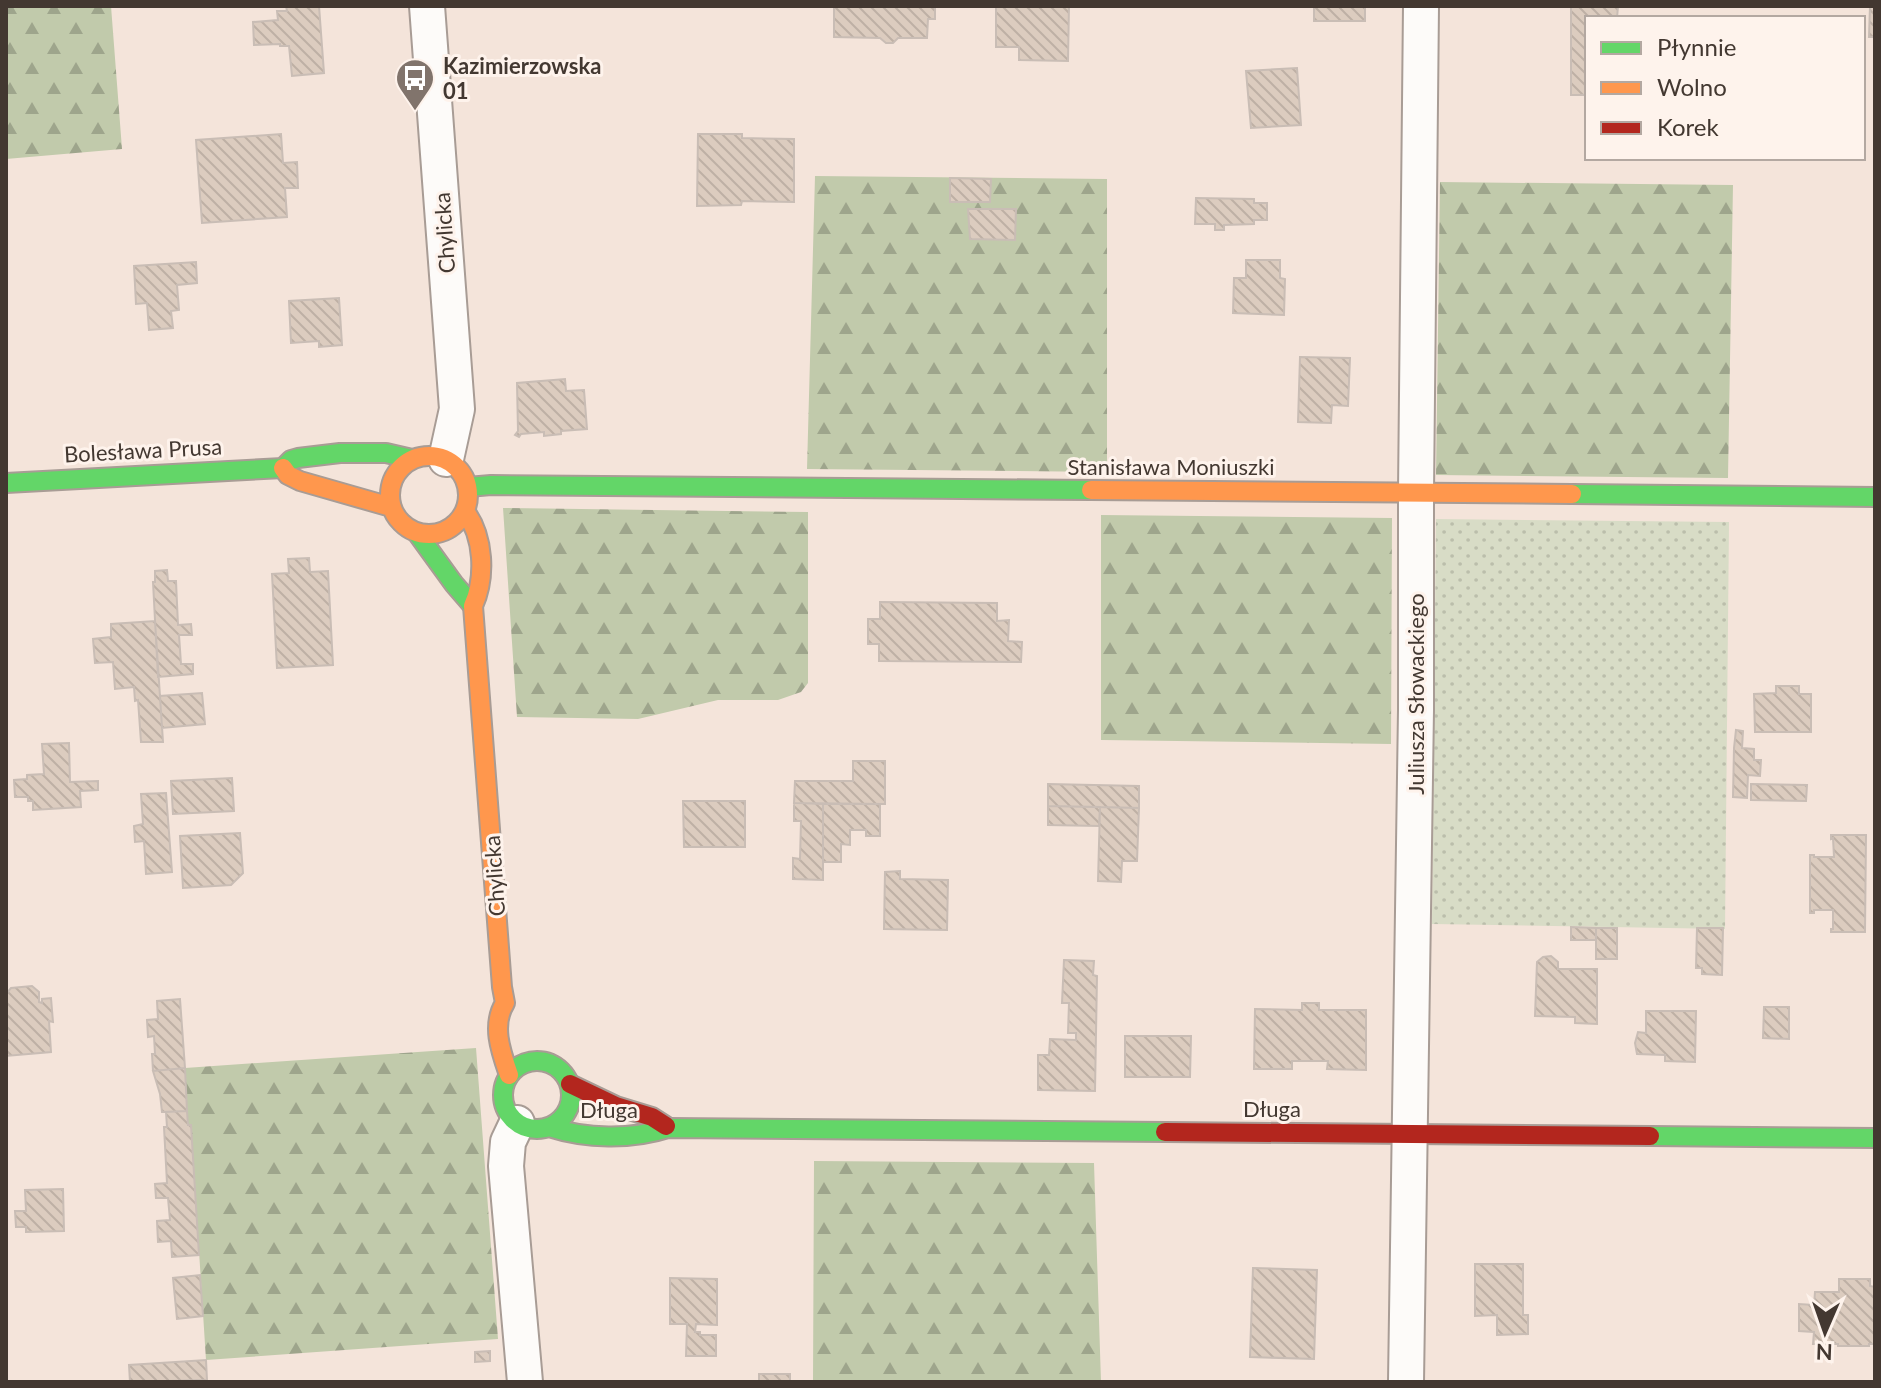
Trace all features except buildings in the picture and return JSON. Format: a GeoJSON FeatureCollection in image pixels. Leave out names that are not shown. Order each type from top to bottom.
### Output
{"type":"FeatureCollection","features":[{"type":"Feature","properties":{"kind":"street","name":"Chylicka"},"geometry":{"type":"LineString","coordinates":[[427,6],[457,409],[446,459]]}},
{"type":"Feature","properties":{"kind":"street","name":"Juliusza Słowackiego"},"geometry":{"type":"LineString","coordinates":[[1406,1382],[1416,710],[1421,6]]}},
{"type":"Feature","properties":{"kind":"street","name":"Bolesława Prusa"},"geometry":{"type":"LineString","coordinates":[[6,483],[283,468],[298,458],[344,454],[391,454],[412,459]]}},
{"type":"Feature","properties":{"kind":"street"},"geometry":{"type":"LineString","coordinates":[[434,456],[446,459],[464,476],[468,487],[465,511],[450,529],[427,535],[417,533],[401,523],[391,507],[390,485],[402,466],[412,459],[434,456]]}},
{"type":"Feature","properties":{"kind":"street"},"geometry":{"type":"LineString","coordinates":[[283,468],[288,475],[300,481],[391,507]]}},
{"type":"Feature","properties":{"kind":"street","name":"Stanisława Moniuszki"},"geometry":{"type":"LineString","coordinates":[[468,487],[1875,497]]}},
{"type":"Feature","properties":{"kind":"street","name":"Chylicka"},"geometry":{"type":"LineString","coordinates":[[465,511],[476,530],[480,556],[480,592],[473,606],[502,987],[512,1008],[498,1014],[502,1058],[509,1075]]}},
{"type":"Feature","properties":{"kind":"street"},"geometry":{"type":"LineString","coordinates":[[417,533],[473,606]]}},
{"type":"Feature","properties":{"kind":"street"},"geometry":{"type":"LineString","coordinates":[[525,1382],[506,1166],[508,1142],[533,1125],[559,1121],[571,1102],[570,1084],[561,1070],[538,1055],[509,1075],[502,1094],[509,1115],[533,1125]]}},
{"type":"Feature","properties":{"kind":"street","name":"Długa"},"geometry":{"type":"LineString","coordinates":[[570,1084],[616,1106],[652,1117],[668,1128]]}},
{"type":"Feature","properties":{"kind":"street","name":"Długa"},"geometry":{"type":"LineString","coordinates":[[533,1125],[580,1135],[654,1133],[668,1128],[1875,1138]]}},
{"type":"Feature","properties":{"kind":"green space"},"geometry":{"type":"Polygon","coordinates":[[[6,6],[111,6],[122,149],[6,159],[6,6]]]}},
{"type":"Feature","properties":{"kind":"green space"},"geometry":{"type":"Polygon","coordinates":[[[815,176],[1107,179],[1107,472],[807,469],[815,176]]]}},
{"type":"Feature","properties":{"kind":"green space"},"geometry":{"type":"Polygon","coordinates":[[[1440,182],[1733,185],[1728,478],[1436,475],[1440,182]]]}},
{"type":"Feature","properties":{"kind":"green space"},"geometry":{"type":"Polygon","coordinates":[[[503,508],[808,512],[808,683],[801,692],[778,700],[718,700],[638,719],[517,717],[503,508]]]}},
{"type":"Feature","properties":{"kind":"green space"},"geometry":{"type":"Polygon","coordinates":[[[1101,515],[1392,518],[1391,744],[1101,740],[1101,515]]]}},
{"type":"Feature","properties":{"kind":"green space"},"geometry":{"type":"Polygon","coordinates":[[[1436,519],[1729,522],[1725,929],[1432,924],[1436,519]]]}},
{"type":"Feature","properties":{"kind":"green space"},"geometry":{"type":"Polygon","coordinates":[[[476,1048],[498,1339],[206,1360],[185,1068],[476,1048]]]}},
{"type":"Feature","properties":{"kind":"green space"},"geometry":{"type":"Polygon","coordinates":[[[814,1161],[1094,1163],[1101,1382],[813,1382],[814,1161]]]}},
{"type":"Feature","properties":{"kind":"traffic: fast"},"geometry":{"type":"LineString","coordinates":[[6,483],[283,468],[298,458],[340,453],[386,453],[412,459]]}},
{"type":"Feature","properties":{"kind":"traffic: fast"},"geometry":{"type":"LineString","coordinates":[[468,487],[1091,490]]}},
{"type":"Feature","properties":{"kind":"traffic: fast"},"geometry":{"type":"LineString","coordinates":[[1572,494],[1875,497]]}},
{"type":"Feature","properties":{"kind":"traffic: fast"},"geometry":{"type":"LineString","coordinates":[[417,533],[473,606]]}},
{"type":"Feature","properties":{"kind":"traffic: fast"},"geometry":{"type":"LineString","coordinates":[[544,1061],[565,1076],[571,1095],[569,1108],[561,1119],[544,1129],[530,1129],[513,1119],[505,1108],[503,1088],[513,1071],[524,1063],[544,1061]]}},
{"type":"Feature","properties":{"kind":"traffic: fast"},"geometry":{"type":"LineString","coordinates":[[549,1127],[578,1134],[608,1136],[639,1135],[668,1128],[1165,1132]]}},
{"type":"Feature","properties":{"kind":"traffic: fast"},"geometry":{"type":"LineString","coordinates":[[1650,1136],[1875,1138]]}},
{"type":"Feature","properties":{"kind":"traffic: slow"},"geometry":{"type":"LineString","coordinates":[[421,456],[437,456],[451,462],[462,473],[468,495],[462,517],[451,528],[437,534],[421,534],[407,528],[396,517],[390,503],[390,487],[396,473],[407,462],[421,456]]}},
{"type":"Feature","properties":{"kind":"traffic: slow"},"geometry":{"type":"LineString","coordinates":[[283,468],[288,475],[300,481],[391,507]]}},
{"type":"Feature","properties":{"kind":"traffic: slow"},"geometry":{"type":"LineString","coordinates":[[1091,490],[1572,494]]}},
{"type":"Feature","properties":{"kind":"traffic: slow"},"geometry":{"type":"LineString","coordinates":[[465,511],[476,533],[481,557],[480,583],[473,606],[505,1003],[498,1029],[509,1075]]}},
{"type":"Feature","properties":{"kind":"traffic: jam"},"geometry":{"type":"LineString","coordinates":[[570,1084],[616,1106],[652,1117],[666,1126]]}},
{"type":"Feature","properties":{"kind":"traffic: jam"},"geometry":{"type":"LineString","coordinates":[[1165,1132],[1650,1136]]}},
{"type":"Feature","properties":{"kind":"place","name":"Kazimierzowska 01"},"geometry":{"type":"Point","coordinates":[415,112]}}]}
